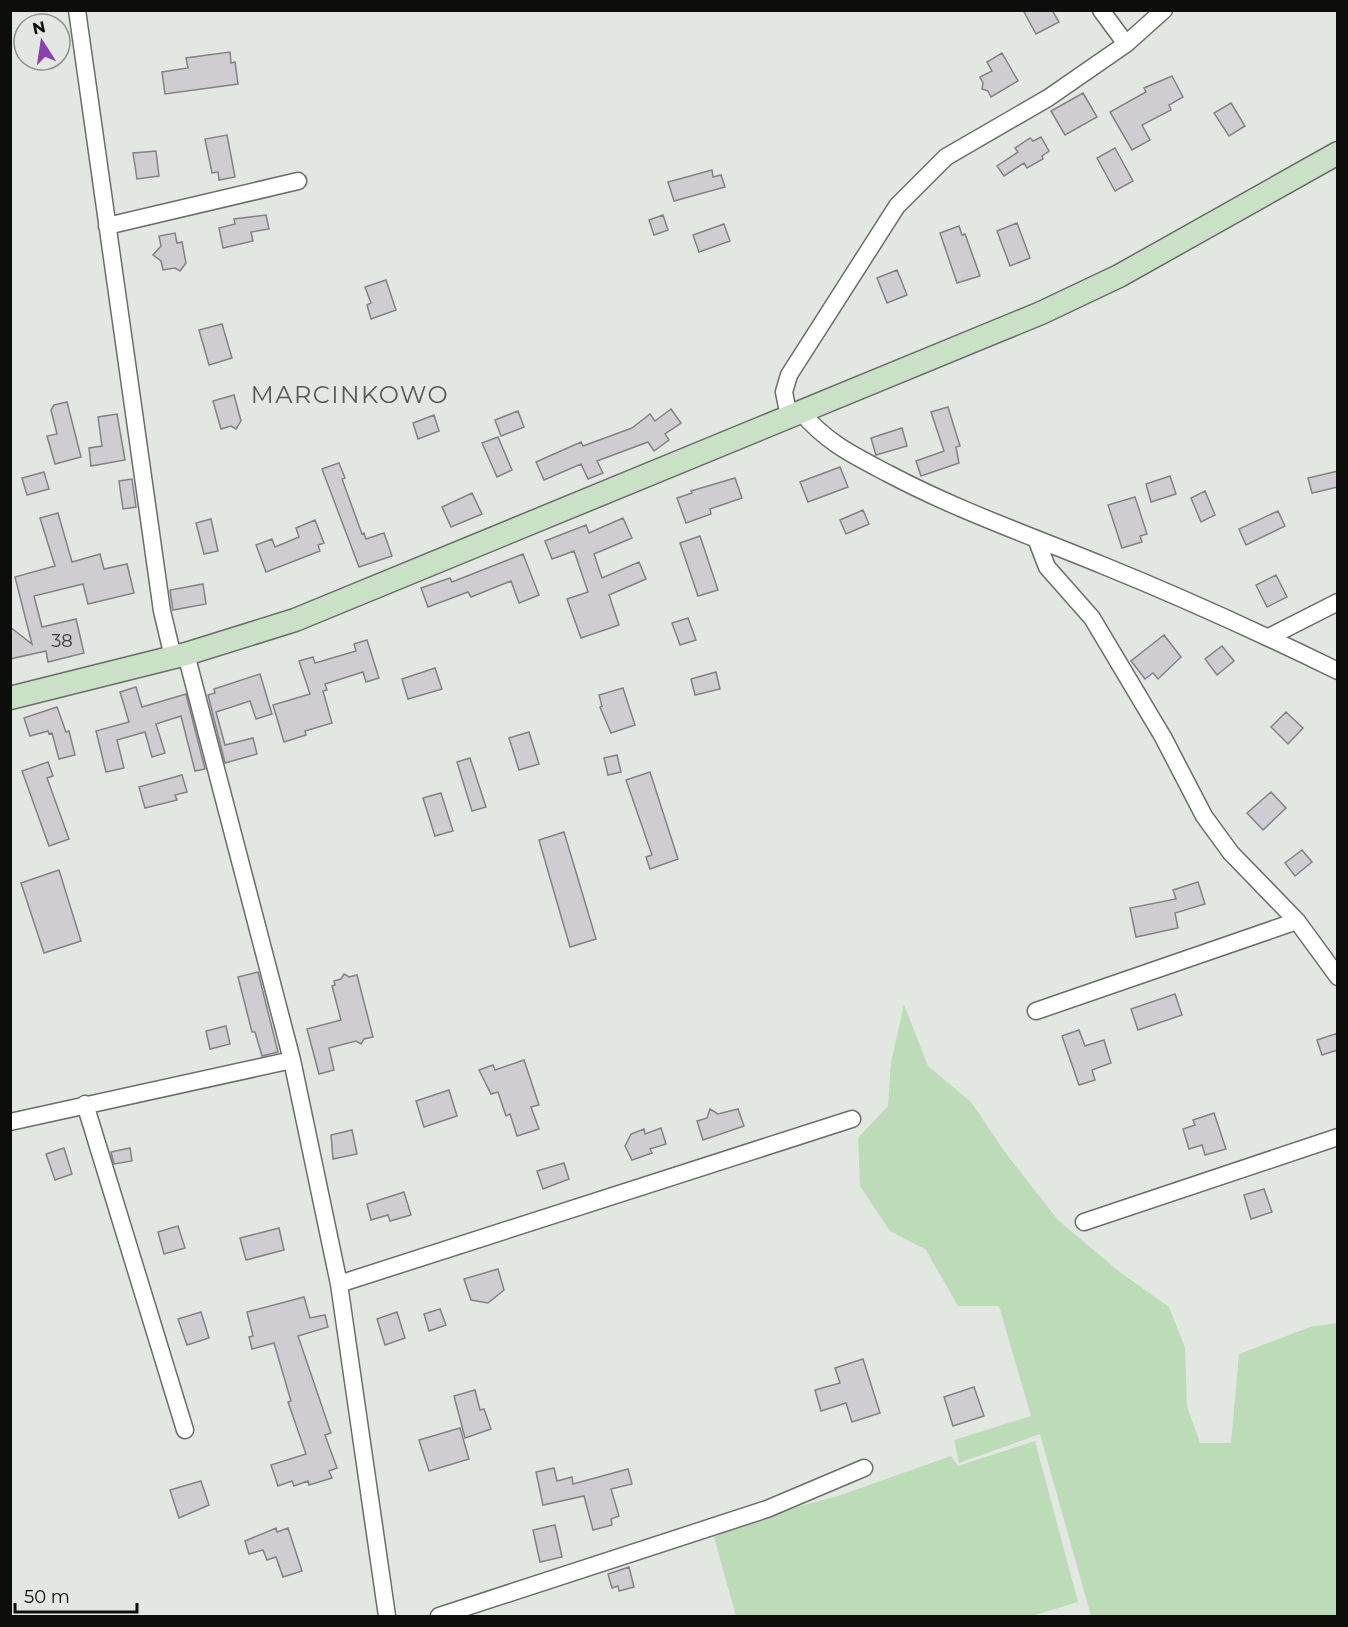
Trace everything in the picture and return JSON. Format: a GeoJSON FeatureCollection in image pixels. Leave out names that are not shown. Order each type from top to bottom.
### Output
{"type":"FeatureCollection","features":[{"type":"Feature","properties":{"kind":"street"},"geometry":{"type":"LineString","coordinates":[[77,10],[162,611],[179,656],[292,1060],[339,1284],[387,1617]]}},
{"type":"Feature","properties":{"kind":"street"},"geometry":{"type":"LineString","coordinates":[[1101,10],[1126,44]]}},
{"type":"Feature","properties":{"kind":"street"},"geometry":{"type":"LineString","coordinates":[[1164,10],[1126,44],[1048,98],[946,157],[897,206],[789,375],[784,392],[795,414],[819,433],[852,454],[944,503],[1100,564],[1269,637],[1338,671]]}},
{"type":"Feature","properties":{"kind":"street"},"geometry":{"type":"LineString","coordinates":[[10,698],[179,656],[295,620],[1041,313],[1119,276],[1338,153]]}},
{"type":"Feature","properties":{"kind":"street"},"geometry":{"type":"LineString","coordinates":[[107,226],[298,181]]}},
{"type":"Feature","properties":{"kind":"street"},"geometry":{"type":"LineString","coordinates":[[1037,541],[1047,567],[1092,618],[1163,737],[1204,816],[1231,853],[1297,921],[1338,977]]}},
{"type":"Feature","properties":{"kind":"street"},"geometry":{"type":"LineString","coordinates":[[1269,637],[1338,602]]}},
{"type":"Feature","properties":{"kind":"street"},"geometry":{"type":"LineString","coordinates":[[1036,1011],[1297,921]]}},
{"type":"Feature","properties":{"kind":"street"},"geometry":{"type":"LineString","coordinates":[[10,1122],[292,1060]]}},
{"type":"Feature","properties":{"kind":"street"},"geometry":{"type":"LineString","coordinates":[[85,1104],[184,1430]]}},
{"type":"Feature","properties":{"kind":"street"},"geometry":{"type":"LineString","coordinates":[[339,1284],[852,1119]]}},
{"type":"Feature","properties":{"kind":"street"},"geometry":{"type":"LineString","coordinates":[[1084,1222],[1338,1137]]}},
{"type":"Feature","properties":{"kind":"street"},"geometry":{"type":"LineString","coordinates":[[439,1617],[767,1509],[864,1468]]}},
{"type":"Feature","properties":{"kind":"green space"},"geometry":{"type":"Polygon","coordinates":[[[904,1005],[928,1066],[971,1102],[1004,1151],[1058,1220],[1121,1273],[1169,1307],[1185,1348],[1187,1406],[1200,1443],[1231,1443],[1239,1354],[1310,1327],[1337,1323],[1337,1616],[1091,1616],[1040,1434],[959,1463],[954,1440],[1031,1416],[999,1306],[958,1306],[926,1250],[890,1231],[860,1186],[858,1138],[888,1106],[891,1062],[904,1005]]]}},
{"type":"Feature","properties":{"kind":"green space"},"geometry":{"type":"Polygon","coordinates":[[[1035,1441],[1078,1602],[1032,1616],[736,1616],[714,1537],[751,1519],[838,1496],[951,1456],[958,1466],[1035,1441]]]}},
{"type":"Feature","properties":{"kind":"building"},"geometry":{"type":"Polygon","coordinates":[[[1023,10],[1052,10],[1059,22],[1036,34],[1023,10]]]}},
{"type":"Feature","properties":{"kind":"building"},"geometry":{"type":"Polygon","coordinates":[[[230,52],[231,63],[235,62],[238,84],[165,94],[162,72],[188,68],[186,58],[230,52]]]}},
{"type":"Feature","properties":{"kind":"building"},"geometry":{"type":"Polygon","coordinates":[[[1002,53],[1018,81],[991,97],[988,91],[982,89],[983,83],[980,77],[992,71],[987,62],[1002,53]]]}},
{"type":"Feature","properties":{"kind":"building"},"geometry":{"type":"Polygon","coordinates":[[[1172,76],[1183,97],[1169,105],[1171,110],[1142,125],[1150,140],[1132,150],[1110,112],[1146,92],[1144,88],[1172,76]]]}},
{"type":"Feature","properties":{"kind":"building"},"geometry":{"type":"Polygon","coordinates":[[[1083,93],[1097,117],[1065,135],[1051,111],[1083,93]]]}},
{"type":"Feature","properties":{"kind":"building"},"geometry":{"type":"Polygon","coordinates":[[[1231,103],[1245,126],[1229,136],[1214,113],[1231,103]]]}},
{"type":"Feature","properties":{"kind":"building"},"geometry":{"type":"Polygon","coordinates":[[[227,135],[235,177],[219,180],[218,172],[212,173],[205,139],[227,135]]]}},
{"type":"Feature","properties":{"kind":"building"},"geometry":{"type":"Polygon","coordinates":[[[1041,137],[1049,151],[1042,156],[1043,159],[1027,168],[1024,163],[1004,176],[997,166],[1018,152],[1015,148],[1030,138],[1033,141],[1041,137]]]}},
{"type":"Feature","properties":{"kind":"building"},"geometry":{"type":"Polygon","coordinates":[[[1115,148],[1133,181],[1115,191],[1097,158],[1115,148]]]}},
{"type":"Feature","properties":{"kind":"building"},"geometry":{"type":"Polygon","coordinates":[[[156,151],[159,176],[137,179],[133,153],[156,151]]]}},
{"type":"Feature","properties":{"kind":"building"},"geometry":{"type":"Polygon","coordinates":[[[712,170],[713,177],[721,175],[725,187],[674,201],[668,182],[712,170]]]}},
{"type":"Feature","properties":{"kind":"building"},"geometry":{"type":"Polygon","coordinates":[[[266,215],[269,229],[251,232],[253,241],[223,248],[219,228],[235,224],[234,219],[266,215]]]}},
{"type":"Feature","properties":{"kind":"building"},"geometry":{"type":"Polygon","coordinates":[[[663,215],[668,230],[654,235],[649,220],[663,215]]]}},
{"type":"Feature","properties":{"kind":"building"},"geometry":{"type":"Polygon","coordinates":[[[1017,223],[1030,258],[1010,266],[997,231],[1017,223]]]}},
{"type":"Feature","properties":{"kind":"building"},"geometry":{"type":"Polygon","coordinates":[[[724,224],[730,241],[699,252],[693,235],[724,224]]]}},
{"type":"Feature","properties":{"kind":"building"},"geometry":{"type":"Polygon","coordinates":[[[959,226],[962,235],[965,234],[980,276],[957,283],[940,233],[959,226]]]}},
{"type":"Feature","properties":{"kind":"building"},"geometry":{"type":"Polygon","coordinates":[[[175,233],[177,243],[182,242],[186,263],[180,271],[175,268],[163,270],[161,261],[153,255],[161,246],[159,236],[175,233]]]}},
{"type":"Feature","properties":{"kind":"building"},"geometry":{"type":"Polygon","coordinates":[[[897,270],[907,295],[887,303],[877,278],[897,270]]]}},
{"type":"Feature","properties":{"kind":"building"},"geometry":{"type":"Polygon","coordinates":[[[386,280],[396,310],[371,319],[367,305],[371,303],[365,287],[386,280]]]}},
{"type":"Feature","properties":{"kind":"building"},"geometry":{"type":"Polygon","coordinates":[[[222,324],[232,358],[209,365],[199,330],[222,324]]]}},
{"type":"Feature","properties":{"kind":"building"},"geometry":{"type":"Polygon","coordinates":[[[234,395],[241,421],[236,429],[231,426],[221,429],[213,401],[234,395]]]}},
{"type":"Feature","properties":{"kind":"building"},"geometry":{"type":"Polygon","coordinates":[[[67,402],[81,457],[55,464],[47,436],[57,434],[51,410],[54,405],[67,402]]]}},
{"type":"Feature","properties":{"kind":"building"},"geometry":{"type":"Polygon","coordinates":[[[948,407],[960,446],[956,447],[959,463],[921,476],[916,461],[944,451],[931,412],[948,407]]]}},
{"type":"Feature","properties":{"kind":"building"},"geometry":{"type":"Polygon","coordinates":[[[671,409],[681,423],[665,434],[669,440],[654,451],[648,442],[597,461],[603,473],[588,479],[581,464],[544,480],[536,462],[581,442],[583,446],[632,428],[650,414],[655,421],[671,409]]]}},
{"type":"Feature","properties":{"kind":"building"},"geometry":{"type":"Polygon","coordinates":[[[518,411],[524,427],[501,436],[495,420],[518,411]]]}},
{"type":"Feature","properties":{"kind":"building"},"geometry":{"type":"Polygon","coordinates":[[[117,414],[125,460],[91,466],[89,448],[102,446],[98,417],[117,414]]]}},
{"type":"Feature","properties":{"kind":"building"},"geometry":{"type":"Polygon","coordinates":[[[434,415],[439,431],[418,439],[413,423],[434,415]]]}},
{"type":"Feature","properties":{"kind":"building"},"geometry":{"type":"Polygon","coordinates":[[[902,428],[907,446],[876,455],[871,438],[902,428]]]}},
{"type":"Feature","properties":{"kind":"building"},"geometry":{"type":"Polygon","coordinates":[[[498,437],[512,470],[497,477],[482,443],[498,437]]]}},
{"type":"Feature","properties":{"kind":"building"},"geometry":{"type":"Polygon","coordinates":[[[339,463],[345,478],[342,479],[362,534],[364,533],[366,539],[384,533],[392,556],[359,567],[322,469],[339,463]]]}},
{"type":"Feature","properties":{"kind":"building"},"geometry":{"type":"Polygon","coordinates":[[[840,467],[848,487],[808,502],[800,482],[840,467]]]}},
{"type":"Feature","properties":{"kind":"building"},"geometry":{"type":"Polygon","coordinates":[[[1338,471],[1338,487],[1312,493],[1308,478],[1338,471]]]}},
{"type":"Feature","properties":{"kind":"building"},"geometry":{"type":"Polygon","coordinates":[[[44,472],[49,489],[27,495],[22,478],[44,472]]]}},
{"type":"Feature","properties":{"kind":"building"},"geometry":{"type":"Polygon","coordinates":[[[1170,476],[1176,494],[1151,502],[1146,484],[1170,476]]]}},
{"type":"Feature","properties":{"kind":"building"},"geometry":{"type":"Polygon","coordinates":[[[735,478],[742,498],[710,509],[711,514],[686,523],[677,498],[692,493],[691,491],[735,478]]]}},
{"type":"Feature","properties":{"kind":"building"},"geometry":{"type":"Polygon","coordinates":[[[132,479],[136,507],[123,509],[119,481],[132,479]]]}},
{"type":"Feature","properties":{"kind":"building"},"geometry":{"type":"Polygon","coordinates":[[[1205,491],[1215,515],[1201,522],[1191,498],[1205,491]]]}},
{"type":"Feature","properties":{"kind":"building"},"geometry":{"type":"Polygon","coordinates":[[[472,493],[482,514],[451,527],[442,507],[472,493]]]}},
{"type":"Feature","properties":{"kind":"building"},"geometry":{"type":"Polygon","coordinates":[[[1135,497],[1147,534],[1140,536],[1142,542],[1122,548],[1108,505],[1135,497]]]}},
{"type":"Feature","properties":{"kind":"building"},"geometry":{"type":"Polygon","coordinates":[[[863,510],[869,524],[846,534],[840,520],[863,510]]]}},
{"type":"Feature","properties":{"kind":"building"},"geometry":{"type":"Polygon","coordinates":[[[1278,511],[1285,526],[1246,545],[1239,529],[1278,511]]]}},
{"type":"Feature","properties":{"kind":"building"},"geometry":{"type":"Polygon","coordinates":[[[58,513],[72,562],[100,554],[104,569],[127,564],[134,593],[88,604],[83,584],[34,596],[42,627],[76,619],[84,653],[48,662],[46,651],[10,659],[10,627],[32,644],[15,577],[55,566],[40,518],[58,513]]]}},
{"type":"Feature","properties":{"kind":"building"},"geometry":{"type":"Polygon","coordinates":[[[623,518],[632,538],[594,554],[602,578],[639,562],[646,579],[609,595],[619,625],[581,638],[567,599],[588,592],[574,551],[552,559],[545,541],[586,525],[589,533],[623,518]]]}},
{"type":"Feature","properties":{"kind":"building"},"geometry":{"type":"Polygon","coordinates":[[[211,519],[218,551],[204,554],[196,523],[211,519]]]}},
{"type":"Feature","properties":{"kind":"building"},"geometry":{"type":"Polygon","coordinates":[[[315,520],[324,543],[318,545],[320,551],[266,572],[256,545],[272,539],[275,547],[299,537],[296,528],[315,520]]]}},
{"type":"Feature","properties":{"kind":"building"},"geometry":{"type":"Polygon","coordinates":[[[700,536],[718,590],[698,596],[680,543],[700,536]]]}},
{"type":"Feature","properties":{"kind":"building"},"geometry":{"type":"Polygon","coordinates":[[[523,554],[539,595],[519,603],[511,581],[471,597],[468,592],[428,607],[421,588],[450,578],[452,582],[523,554]]]}},
{"type":"Feature","properties":{"kind":"building"},"geometry":{"type":"Polygon","coordinates":[[[1276,575],[1287,597],[1267,607],[1256,585],[1276,575]]]}},
{"type":"Feature","properties":{"kind":"building"},"geometry":{"type":"Polygon","coordinates":[[[203,584],[206,604],[173,610],[170,590],[203,584]]]}},
{"type":"Feature","properties":{"kind":"building"},"geometry":{"type":"Polygon","coordinates":[[[688,618],[696,640],[680,645],[672,623],[688,618]]]}},
{"type":"Feature","properties":{"kind":"building"},"geometry":{"type":"Polygon","coordinates":[[[1164,635],[1181,657],[1158,679],[1153,673],[1145,679],[1131,661],[1164,635]]]}},
{"type":"Feature","properties":{"kind":"building"},"geometry":{"type":"Polygon","coordinates":[[[367,640],[379,678],[366,682],[363,672],[325,684],[327,690],[323,691],[332,723],[305,731],[306,735],[284,742],[273,705],[310,694],[299,661],[313,657],[315,663],[356,651],[354,644],[367,640]]]}},
{"type":"Feature","properties":{"kind":"building"},"geometry":{"type":"Polygon","coordinates":[[[1222,646],[1234,661],[1217,675],[1205,659],[1222,646]]]}},
{"type":"Feature","properties":{"kind":"building"},"geometry":{"type":"Polygon","coordinates":[[[435,668],[442,689],[408,699],[402,679],[435,668]]]}},
{"type":"Feature","properties":{"kind":"building"},"geometry":{"type":"Polygon","coordinates":[[[716,672],[720,689],[695,695],[691,679],[716,672]]]}},
{"type":"Feature","properties":{"kind":"building"},"geometry":{"type":"Polygon","coordinates":[[[260,674],[272,714],[256,719],[250,701],[216,712],[225,745],[253,738],[257,754],[225,763],[208,695],[215,693],[214,689],[260,674]]]}},
{"type":"Feature","properties":{"kind":"building"},"geometry":{"type":"Polygon","coordinates":[[[136,687],[142,707],[186,694],[205,769],[195,771],[181,716],[156,724],[165,753],[152,757],[145,732],[117,740],[124,768],[106,772],[96,731],[129,722],[120,692],[136,687]]]}},
{"type":"Feature","properties":{"kind":"building"},"geometry":{"type":"Polygon","coordinates":[[[623,688],[635,725],[611,733],[600,707],[602,706],[599,695],[623,688]]]}},
{"type":"Feature","properties":{"kind":"building"},"geometry":{"type":"Polygon","coordinates":[[[57,707],[66,732],[69,731],[75,755],[59,759],[52,733],[49,734],[48,731],[30,736],[24,718],[57,707]]]}},
{"type":"Feature","properties":{"kind":"building"},"geometry":{"type":"Polygon","coordinates":[[[1286,712],[1303,728],[1288,744],[1271,727],[1286,712]]]}},
{"type":"Feature","properties":{"kind":"building"},"geometry":{"type":"Polygon","coordinates":[[[529,732],[539,764],[519,770],[509,738],[529,732]]]}},
{"type":"Feature","properties":{"kind":"building"},"geometry":{"type":"Polygon","coordinates":[[[617,755],[621,772],[608,775],[604,758],[617,755]]]}},
{"type":"Feature","properties":{"kind":"building"},"geometry":{"type":"Polygon","coordinates":[[[470,758],[486,807],[472,811],[457,762],[470,758]]]}},
{"type":"Feature","properties":{"kind":"building"},"geometry":{"type":"Polygon","coordinates":[[[48,762],[53,776],[47,778],[69,839],[49,846],[22,771],[48,762]]]}},
{"type":"Feature","properties":{"kind":"building"},"geometry":{"type":"Polygon","coordinates":[[[650,772],[678,859],[650,869],[646,857],[652,855],[626,780],[650,772]]]}},
{"type":"Feature","properties":{"kind":"building"},"geometry":{"type":"Polygon","coordinates":[[[182,775],[187,792],[175,795],[177,800],[145,808],[139,787],[182,775]]]}},
{"type":"Feature","properties":{"kind":"building"},"geometry":{"type":"Polygon","coordinates":[[[1271,792],[1286,808],[1263,830],[1247,813],[1271,792]]]}},
{"type":"Feature","properties":{"kind":"building"},"geometry":{"type":"Polygon","coordinates":[[[441,793],[453,831],[435,836],[423,798],[441,793]]]}},
{"type":"Feature","properties":{"kind":"building"},"geometry":{"type":"Polygon","coordinates":[[[564,832],[596,939],[570,947],[539,840],[564,832]]]}},
{"type":"Feature","properties":{"kind":"building"},"geometry":{"type":"Polygon","coordinates":[[[1302,850],[1312,862],[1295,876],[1285,863],[1302,850]]]}},
{"type":"Feature","properties":{"kind":"building"},"geometry":{"type":"Polygon","coordinates":[[[59,870],[81,941],[44,953],[21,883],[59,870]]]}},
{"type":"Feature","properties":{"kind":"building"},"geometry":{"type":"Polygon","coordinates":[[[1198,882],[1205,904],[1175,913],[1178,928],[1136,937],[1130,908],[1176,899],[1173,890],[1198,882]]]}},
{"type":"Feature","properties":{"kind":"building"},"geometry":{"type":"Polygon","coordinates":[[[258,972],[278,1052],[262,1056],[255,1032],[252,1032],[238,977],[258,972]]]}},
{"type":"Feature","properties":{"kind":"building"},"geometry":{"type":"Polygon","coordinates":[[[344,974],[349,977],[357,975],[373,1037],[364,1039],[361,1044],[356,1041],[329,1048],[334,1070],[319,1074],[307,1029],[341,1020],[332,986],[335,985],[334,981],[341,979],[344,974]]]}},
{"type":"Feature","properties":{"kind":"building"},"geometry":{"type":"Polygon","coordinates":[[[1175,994],[1182,1015],[1138,1030],[1131,1009],[1175,994]]]}},
{"type":"Feature","properties":{"kind":"building"},"geometry":{"type":"Polygon","coordinates":[[[226,1026],[230,1044],[210,1049],[206,1031],[226,1026]]]}},
{"type":"Feature","properties":{"kind":"building"},"geometry":{"type":"Polygon","coordinates":[[[1079,1030],[1085,1046],[1104,1040],[1111,1063],[1092,1070],[1095,1080],[1079,1085],[1062,1036],[1079,1030]]]}},
{"type":"Feature","properties":{"kind":"building"},"geometry":{"type":"Polygon","coordinates":[[[1338,1033],[1338,1050],[1322,1055],[1317,1040],[1338,1033]]]}},
{"type":"Feature","properties":{"kind":"building"},"geometry":{"type":"Polygon","coordinates":[[[524,1060],[539,1105],[531,1107],[539,1129],[517,1136],[510,1114],[506,1116],[498,1092],[491,1094],[479,1070],[493,1065],[495,1070],[524,1060]]]}},
{"type":"Feature","properties":{"kind":"building"},"geometry":{"type":"Polygon","coordinates":[[[449,1090],[457,1116],[424,1127],[416,1101],[449,1090]]]}},
{"type":"Feature","properties":{"kind":"building"},"geometry":{"type":"Polygon","coordinates":[[[710,1109],[718,1114],[738,1109],[744,1126],[703,1140],[697,1121],[707,1118],[710,1109]]]}},
{"type":"Feature","properties":{"kind":"building"},"geometry":{"type":"Polygon","coordinates":[[[1214,1113],[1226,1149],[1205,1155],[1202,1145],[1189,1149],[1183,1129],[1195,1125],[1193,1120],[1214,1113]]]}},
{"type":"Feature","properties":{"kind":"building"},"geometry":{"type":"Polygon","coordinates":[[[661,1128],[666,1144],[650,1149],[652,1153],[632,1160],[625,1146],[631,1134],[644,1129],[645,1134],[661,1128]]]}},
{"type":"Feature","properties":{"kind":"building"},"geometry":{"type":"Polygon","coordinates":[[[352,1130],[357,1154],[333,1159],[331,1135],[352,1130]]]}},
{"type":"Feature","properties":{"kind":"building"},"geometry":{"type":"Polygon","coordinates":[[[64,1148],[72,1174],[55,1180],[46,1154],[64,1148]]]}},
{"type":"Feature","properties":{"kind":"building"},"geometry":{"type":"Polygon","coordinates":[[[130,1148],[132,1161],[114,1164],[111,1152],[130,1148]]]}},
{"type":"Feature","properties":{"kind":"building"},"geometry":{"type":"Polygon","coordinates":[[[564,1163],[569,1179],[543,1189],[537,1171],[564,1163]]]}},
{"type":"Feature","properties":{"kind":"building"},"geometry":{"type":"Polygon","coordinates":[[[1264,1189],[1272,1212],[1251,1219],[1244,1195],[1264,1189]]]}},
{"type":"Feature","properties":{"kind":"building"},"geometry":{"type":"Polygon","coordinates":[[[404,1192],[411,1215],[390,1221],[388,1215],[371,1220],[367,1204],[404,1192]]]}},
{"type":"Feature","properties":{"kind":"building"},"geometry":{"type":"Polygon","coordinates":[[[178,1226],[185,1248],[164,1254],[158,1232],[178,1226]]]}},
{"type":"Feature","properties":{"kind":"building"},"geometry":{"type":"Polygon","coordinates":[[[279,1228],[284,1250],[246,1260],[240,1238],[279,1228]]]}},
{"type":"Feature","properties":{"kind":"building"},"geometry":{"type":"Polygon","coordinates":[[[498,1269],[504,1290],[488,1303],[471,1300],[464,1279],[498,1269]]]}},
{"type":"Feature","properties":{"kind":"building"},"geometry":{"type":"Polygon","coordinates":[[[304,1297],[310,1318],[325,1315],[328,1327],[298,1336],[331,1433],[325,1435],[337,1468],[329,1471],[332,1478],[309,1485],[308,1481],[294,1486],[292,1481],[278,1486],[271,1465],[306,1454],[288,1402],[291,1401],[274,1343],[252,1349],[249,1337],[253,1336],[247,1312],[304,1297]]]}},
{"type":"Feature","properties":{"kind":"building"},"geometry":{"type":"Polygon","coordinates":[[[440,1309],[446,1325],[429,1331],[424,1314],[440,1309]]]}},
{"type":"Feature","properties":{"kind":"building"},"geometry":{"type":"Polygon","coordinates":[[[201,1312],[209,1338],[187,1345],[178,1319],[201,1312]]]}},
{"type":"Feature","properties":{"kind":"building"},"geometry":{"type":"Polygon","coordinates":[[[397,1312],[405,1338],[385,1345],[377,1319],[397,1312]]]}},
{"type":"Feature","properties":{"kind":"building"},"geometry":{"type":"Polygon","coordinates":[[[863,1359],[880,1413],[852,1422],[846,1403],[821,1411],[815,1390],[840,1383],[835,1368],[863,1359]]]}},
{"type":"Feature","properties":{"kind":"building"},"geometry":{"type":"Polygon","coordinates":[[[974,1387],[984,1416],[953,1426],[944,1397],[974,1387]]]}},
{"type":"Feature","properties":{"kind":"building"},"geometry":{"type":"Polygon","coordinates":[[[475,1390],[480,1410],[484,1409],[491,1429],[465,1438],[454,1396],[475,1390]]]}},
{"type":"Feature","properties":{"kind":"building"},"geometry":{"type":"Polygon","coordinates":[[[460,1428],[469,1459],[429,1471],[419,1440],[460,1428]]]}},
{"type":"Feature","properties":{"kind":"building"},"geometry":{"type":"Polygon","coordinates":[[[554,1468],[557,1481],[572,1477],[573,1484],[628,1469],[632,1484],[611,1489],[619,1516],[611,1519],[612,1525],[593,1530],[584,1496],[543,1505],[536,1472],[554,1468]]]}},
{"type":"Feature","properties":{"kind":"building"},"geometry":{"type":"Polygon","coordinates":[[[201,1481],[209,1505],[179,1518],[170,1490],[201,1481]]]}},
{"type":"Feature","properties":{"kind":"building"},"geometry":{"type":"Polygon","coordinates":[[[555,1525],[562,1557],[540,1562],[533,1530],[555,1525]]]}},
{"type":"Feature","properties":{"kind":"building"},"geometry":{"type":"Polygon","coordinates":[[[276,1528],[277,1532],[288,1528],[302,1571],[283,1577],[276,1557],[267,1560],[263,1550],[249,1554],[245,1541],[276,1528]]]}},
{"type":"Feature","properties":{"kind":"building"},"geometry":{"type":"Polygon","coordinates":[[[629,1567],[634,1587],[619,1591],[618,1586],[612,1588],[608,1574],[629,1567]]]}},
{"type":"Feature","properties":{"kind":"district","name":"MARCINKOWO"},"geometry":{"type":"Point","coordinates":[350,395]}}]}
